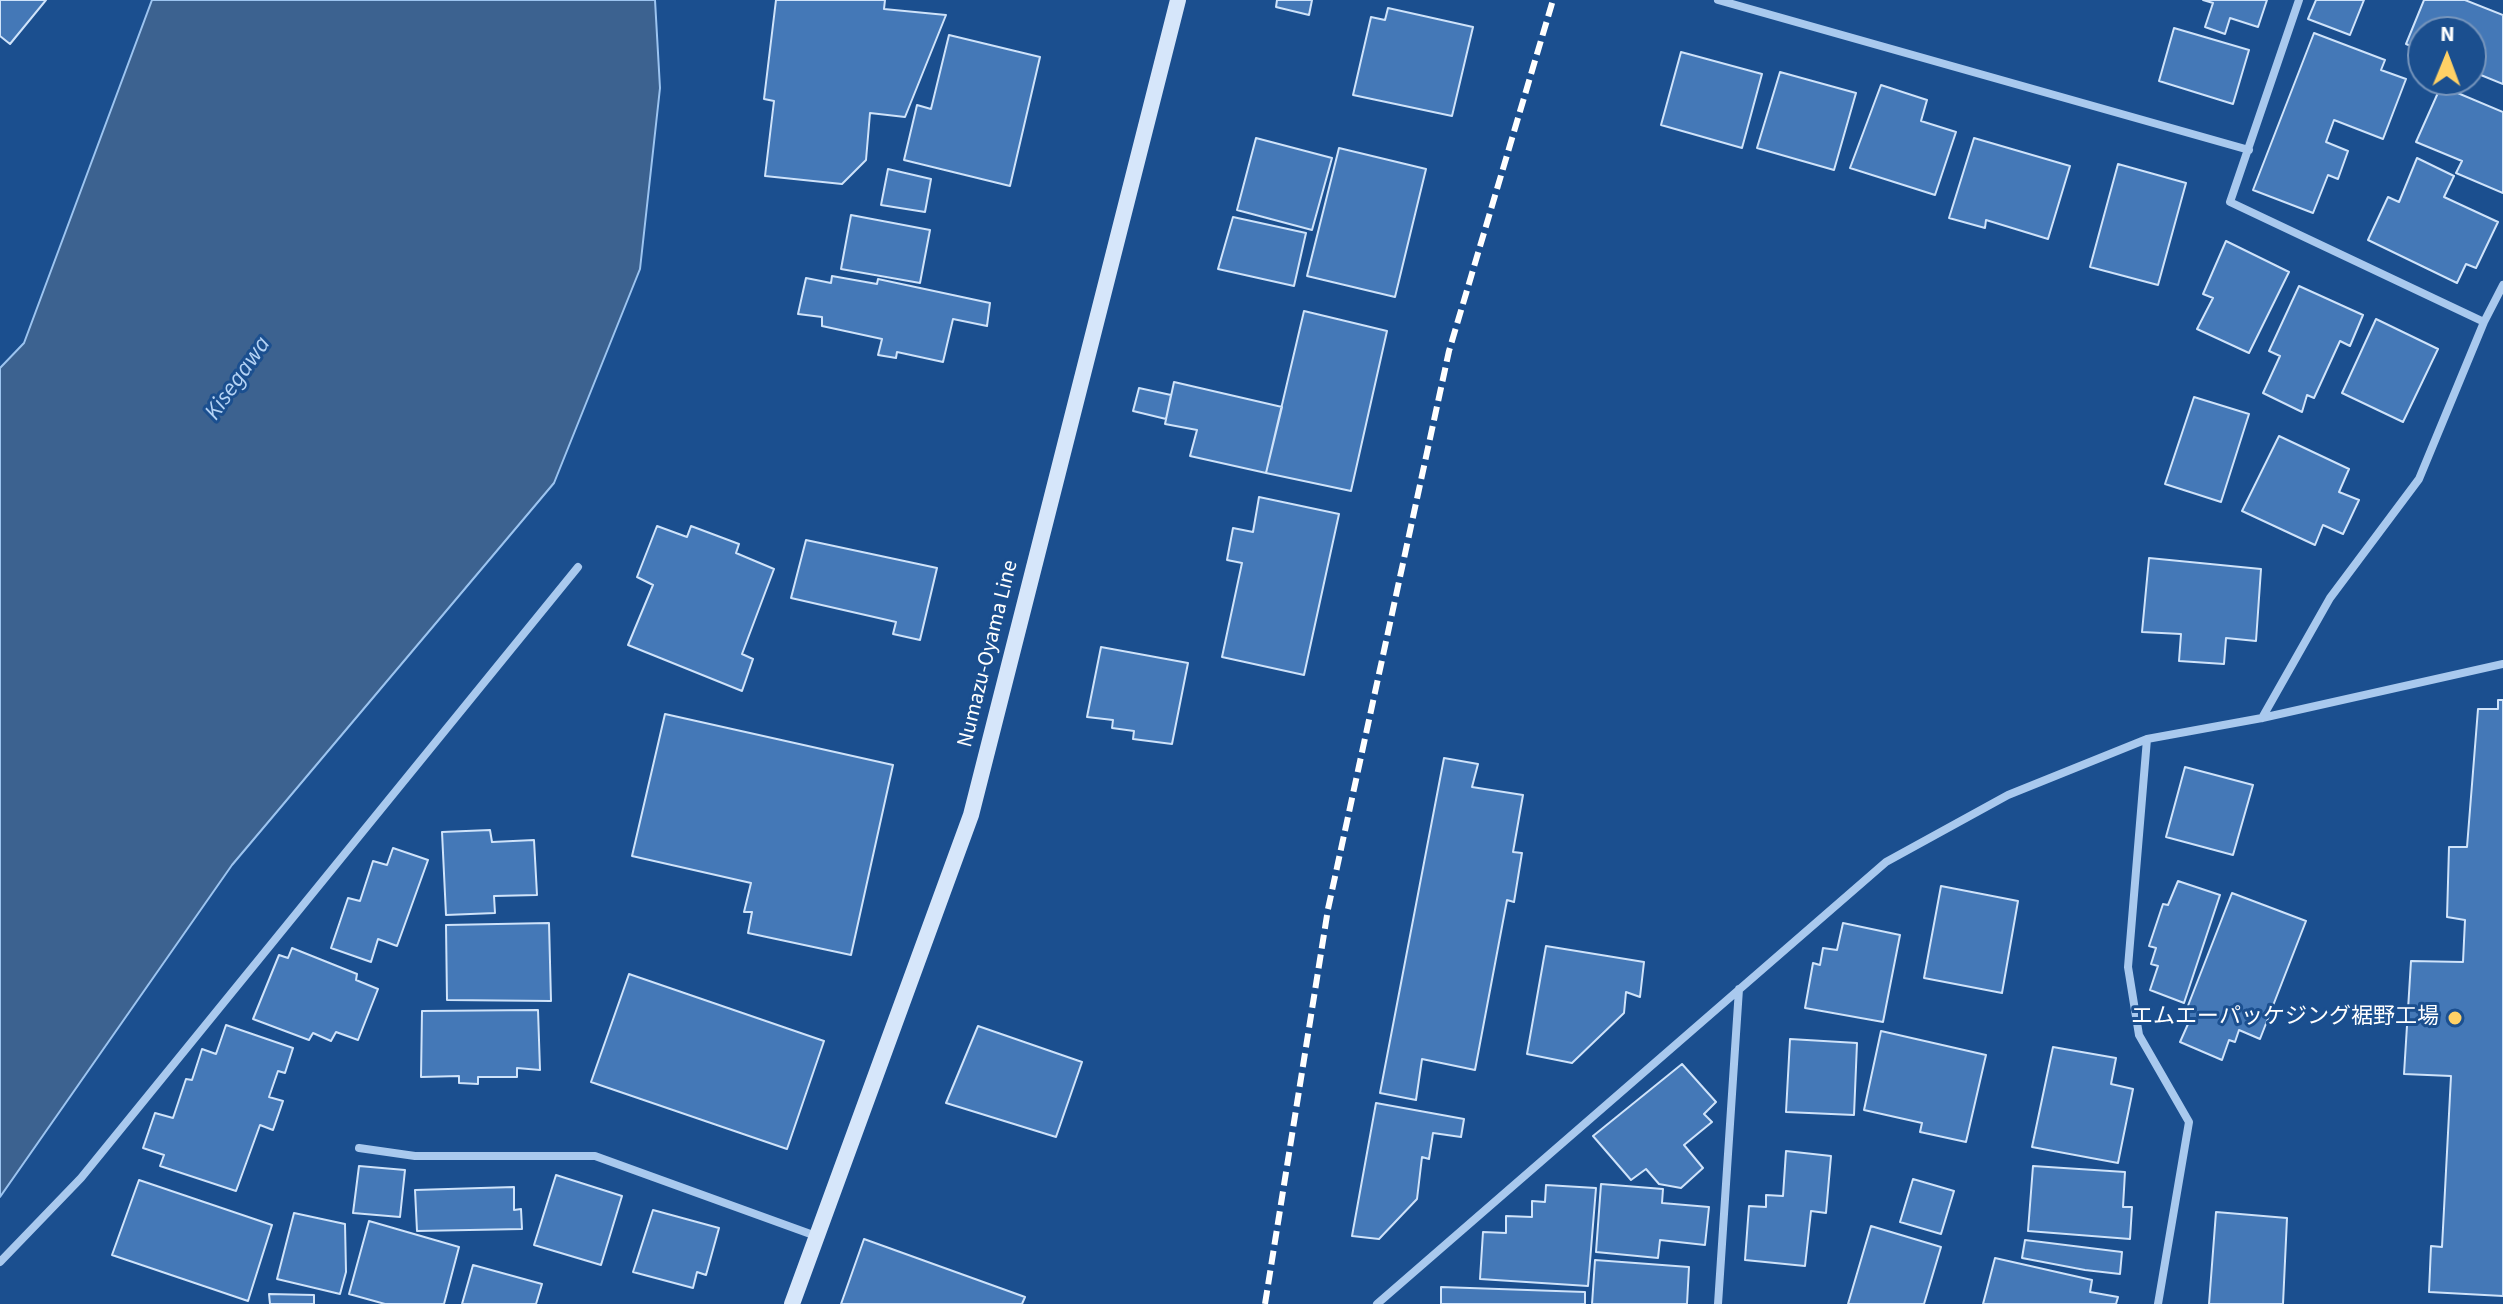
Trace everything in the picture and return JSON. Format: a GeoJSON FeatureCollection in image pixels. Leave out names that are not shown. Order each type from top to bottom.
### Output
{"type":"FeatureCollection","features":[{"type":"Feature","properties":{"kind":"main road","name":"Numazu-Oyama Line"},"geometry":{"type":"LineString","coordinates":[[792,1304],[971,815],[1178,0]]}},
{"type":"Feature","properties":{"kind":"street"},"geometry":{"type":"LineString","coordinates":[[1718,0],[2249,150]]}},
{"type":"Feature","properties":{"kind":"street"},"geometry":{"type":"LineString","coordinates":[[2299,0],[2230,202],[2484,322]]}},
{"type":"Feature","properties":{"kind":"street"},"geometry":{"type":"LineString","coordinates":[[2262,718],[2330,598],[2419,479],[2484,322],[2503,285]]}},
{"type":"Feature","properties":{"kind":"street"},"geometry":{"type":"LineString","coordinates":[[0,1262],[81,1178],[578,567]]}},
{"type":"Feature","properties":{"kind":"street"},"geometry":{"type":"LineString","coordinates":[[1377,1304],[1886,862],[2008,795],[2147,739],[2262,718],[2503,664]]}},
{"type":"Feature","properties":{"kind":"street"},"geometry":{"type":"LineString","coordinates":[[2147,739],[2128,967],[2139,1035],[2189,1122],[2158,1304]]}},
{"type":"Feature","properties":{"kind":"street"},"geometry":{"type":"LineString","coordinates":[[1718,1304],[1739,989]]}},
{"type":"Feature","properties":{"kind":"street"},"geometry":{"type":"LineString","coordinates":[[359,1148],[415,1156],[595,1156],[816,1236]]}},
{"type":"Feature","properties":{"kind":"water","name":"Kisegawa"},"geometry":{"type":"Polygon","coordinates":[[[152,0],[655,0],[660,88],[640,269],[554,483],[232,865],[0,1197],[0,368],[24,343],[152,0]]]}},
{"type":"Feature","properties":{"kind":"building"},"geometry":{"type":"Polygon","coordinates":[[[0,0],[46,0],[10,44],[0,36],[0,0]]]}},
{"type":"Feature","properties":{"kind":"building"},"geometry":{"type":"Polygon","coordinates":[[[776,0],[885,0],[884,9],[946,15],[905,117],[870,113],[866,160],[842,184],[765,176],[774,101],[764,99],[776,0]]]}},
{"type":"Feature","properties":{"kind":"building"},"geometry":{"type":"Polygon","coordinates":[[[1277,0],[1312,0],[1309,15],[1276,7],[1277,0]]]}},
{"type":"Feature","properties":{"kind":"building"},"geometry":{"type":"Polygon","coordinates":[[[2203,0],[2267,0],[2258,27],[2230,18],[2225,34],[2205,27],[2213,3],[2203,0]]]}},
{"type":"Feature","properties":{"kind":"building"},"geometry":{"type":"Polygon","coordinates":[[[2316,0],[2364,0],[2350,35],[2308,19],[2316,0]]]}},
{"type":"Feature","properties":{"kind":"building"},"geometry":{"type":"Polygon","coordinates":[[[2424,0],[2465,0],[2503,15],[2503,84],[2487,78],[2487,16],[2417,16],[2424,0]]]}},
{"type":"Feature","properties":{"kind":"building"},"geometry":{"type":"Polygon","coordinates":[[[1388,8],[1473,27],[1452,116],[1353,95],[1371,17],[1385,20],[1388,8]]]}},
{"type":"Feature","properties":{"kind":"building"},"geometry":{"type":"Polygon","coordinates":[[[2174,28],[2249,50],[2233,104],[2159,81],[2174,28]]]}},
{"type":"Feature","properties":{"kind":"building"},"geometry":{"type":"Polygon","coordinates":[[[2314,33],[2385,60],[2381,70],[2406,79],[2383,139],[2334,120],[2326,142],[2348,151],[2338,179],[2328,175],[2313,213],[2253,190],[2314,33]]]}},
{"type":"Feature","properties":{"kind":"building"},"geometry":{"type":"Polygon","coordinates":[[[949,35],[1040,57],[1010,186],[904,160],[917,105],[931,109],[949,35]]]}},
{"type":"Feature","properties":{"kind":"building"},"geometry":{"type":"Polygon","coordinates":[[[1681,52],[1762,74],[1742,148],[1661,125],[1681,52]]]}},
{"type":"Feature","properties":{"kind":"building"},"geometry":{"type":"Polygon","coordinates":[[[1780,72],[1856,93],[1834,170],[1757,148],[1780,72]]]}},
{"type":"Feature","properties":{"kind":"building"},"geometry":{"type":"Polygon","coordinates":[[[1881,85],[1927,100],[1921,121],[1956,132],[1935,195],[1850,168],[1881,85]]]}},
{"type":"Feature","properties":{"kind":"building"},"geometry":{"type":"Polygon","coordinates":[[[2437,96],[2465,96],[2503,112],[2503,193],[2456,173],[2462,161],[2416,142],[2437,96]]]}},
{"type":"Feature","properties":{"kind":"building"},"geometry":{"type":"Polygon","coordinates":[[[1256,138],[1332,158],[1312,230],[1237,210],[1256,138]]]}},
{"type":"Feature","properties":{"kind":"building"},"geometry":{"type":"Polygon","coordinates":[[[1974,138],[2070,166],[2048,239],[1986,220],[1985,228],[1949,218],[1974,138]]]}},
{"type":"Feature","properties":{"kind":"building"},"geometry":{"type":"Polygon","coordinates":[[[1339,148],[1426,169],[1395,297],[1307,276],[1339,148]]]}},
{"type":"Feature","properties":{"kind":"building"},"geometry":{"type":"Polygon","coordinates":[[[2417,158],[2454,176],[2444,197],[2498,222],[2476,268],[2466,264],[2457,283],[2368,240],[2388,197],[2399,202],[2417,158]]]}},
{"type":"Feature","properties":{"kind":"building"},"geometry":{"type":"Polygon","coordinates":[[[2118,164],[2186,183],[2158,285],[2090,267],[2118,164]]]}},
{"type":"Feature","properties":{"kind":"building"},"geometry":{"type":"Polygon","coordinates":[[[888,169],[931,179],[925,212],[881,205],[888,169]]]}},
{"type":"Feature","properties":{"kind":"building"},"geometry":{"type":"Polygon","coordinates":[[[851,215],[930,230],[920,283],[841,269],[851,215]]]}},
{"type":"Feature","properties":{"kind":"building"},"geometry":{"type":"Polygon","coordinates":[[[1233,217],[1306,233],[1294,286],[1218,269],[1233,217]]]}},
{"type":"Feature","properties":{"kind":"building"},"geometry":{"type":"Polygon","coordinates":[[[2226,241],[2289,272],[2249,353],[2197,329],[2213,298],[2203,294],[2226,241]]]}},
{"type":"Feature","properties":{"kind":"building"},"geometry":{"type":"Polygon","coordinates":[[[832,276],[877,284],[878,279],[990,303],[987,326],[953,319],[943,362],[897,352],[896,358],[878,355],[882,339],[822,326],[822,317],[798,314],[806,278],[831,283],[832,276]]]}},
{"type":"Feature","properties":{"kind":"building"},"geometry":{"type":"Polygon","coordinates":[[[2299,286],[2363,315],[2350,346],[2340,341],[2314,398],[2307,395],[2302,412],[2263,393],[2280,356],[2269,351],[2299,286]]]}},
{"type":"Feature","properties":{"kind":"building"},"geometry":{"type":"Polygon","coordinates":[[[1304,311],[1387,331],[1351,491],[1266,473],[1304,311]]]}},
{"type":"Feature","properties":{"kind":"building"},"geometry":{"type":"Polygon","coordinates":[[[2376,319],[2438,349],[2403,422],[2342,393],[2376,319]]]}},
{"type":"Feature","properties":{"kind":"building"},"geometry":{"type":"Polygon","coordinates":[[[1174,382],[1282,407],[1266,473],[1190,456],[1197,430],[1165,424],[1174,382]]]}},
{"type":"Feature","properties":{"kind":"building"},"geometry":{"type":"Polygon","coordinates":[[[1139,388],[1171,395],[1166,419],[1133,411],[1139,388]]]}},
{"type":"Feature","properties":{"kind":"building"},"geometry":{"type":"Polygon","coordinates":[[[2194,397],[2249,414],[2221,502],[2165,484],[2194,397]]]}},
{"type":"Feature","properties":{"kind":"building"},"geometry":{"type":"Polygon","coordinates":[[[2279,436],[2349,469],[2339,492],[2359,500],[2343,534],[2323,525],[2315,545],[2242,511],[2279,436]]]}},
{"type":"Feature","properties":{"kind":"building"},"geometry":{"type":"Polygon","coordinates":[[[1259,497],[1339,514],[1304,675],[1222,657],[1242,563],[1227,560],[1233,528],[1253,532],[1259,497]]]}},
{"type":"Feature","properties":{"kind":"building"},"geometry":{"type":"Polygon","coordinates":[[[657,526],[687,537],[691,526],[739,544],[736,553],[774,569],[742,654],[753,659],[742,691],[628,645],[653,585],[637,577],[657,526]]]}},
{"type":"Feature","properties":{"kind":"building"},"geometry":{"type":"Polygon","coordinates":[[[806,540],[937,568],[920,640],[893,634],[896,622],[791,598],[806,540]]]}},
{"type":"Feature","properties":{"kind":"building"},"geometry":{"type":"Polygon","coordinates":[[[2149,558],[2261,569],[2256,641],[2226,638],[2224,664],[2179,661],[2181,634],[2142,632],[2149,558]]]}},
{"type":"Feature","properties":{"kind":"building"},"geometry":{"type":"Polygon","coordinates":[[[1101,647],[1188,663],[1172,744],[1133,739],[1134,731],[1112,728],[1113,720],[1087,717],[1101,647]]]}},
{"type":"Feature","properties":{"kind":"building","name":"エムエーパッケジング裾野工場"},"geometry":{"type":"Polygon","coordinates":[[[2498,700],[2503,700],[2503,1296],[2429,1292],[2431,1246],[2442,1247],[2451,1076],[2404,1074],[2411,961],[2463,962],[2465,920],[2447,917],[2449,847],[2467,847],[2478,709],[2498,709],[2498,700]]]}},
{"type":"Feature","properties":{"kind":"building"},"geometry":{"type":"Polygon","coordinates":[[[665,714],[893,765],[851,955],[748,933],[752,912],[744,912],[751,883],[632,856],[665,714]]]}},
{"type":"Feature","properties":{"kind":"building"},"geometry":{"type":"Polygon","coordinates":[[[1444,758],[1478,764],[1472,787],[1523,795],[1513,852],[1522,853],[1514,902],[1507,900],[1475,1070],[1422,1059],[1416,1100],[1380,1093],[1444,758]]]}},
{"type":"Feature","properties":{"kind":"building"},"geometry":{"type":"Polygon","coordinates":[[[2185,767],[2253,785],[2233,855],[2166,837],[2185,767]]]}},
{"type":"Feature","properties":{"kind":"building"},"geometry":{"type":"Polygon","coordinates":[[[490,830],[492,842],[534,840],[537,895],[494,896],[495,913],[446,915],[442,832],[490,830]]]}},
{"type":"Feature","properties":{"kind":"building"},"geometry":{"type":"Polygon","coordinates":[[[393,848],[428,860],[397,946],[378,939],[371,962],[331,948],[348,898],[360,901],[373,861],[387,865],[393,848]]]}},
{"type":"Feature","properties":{"kind":"building"},"geometry":{"type":"Polygon","coordinates":[[[2178,881],[2220,895],[2184,1003],[2150,990],[2158,966],[2151,964],[2156,948],[2149,946],[2163,904],[2168,905],[2178,881]]]}},
{"type":"Feature","properties":{"kind":"building"},"geometry":{"type":"Polygon","coordinates":[[[1941,886],[2018,901],[2002,993],[1924,978],[1941,886]]]}},
{"type":"Feature","properties":{"kind":"building"},"geometry":{"type":"Polygon","coordinates":[[[2232,893],[2306,921],[2260,1039],[2239,1030],[2235,1042],[2229,1040],[2222,1060],[2180,1042],[2188,1024],[2182,1021],[2232,893]]]}},
{"type":"Feature","properties":{"kind":"building"},"geometry":{"type":"Polygon","coordinates":[[[549,923],[551,1001],[447,1000],[446,925],[549,923]]]}},
{"type":"Feature","properties":{"kind":"building"},"geometry":{"type":"Polygon","coordinates":[[[1843,923],[1900,935],[1883,1022],[1805,1008],[1813,963],[1820,965],[1823,948],[1837,950],[1843,923]]]}},
{"type":"Feature","properties":{"kind":"building"},"geometry":{"type":"Polygon","coordinates":[[[1546,946],[1644,962],[1640,997],[1626,992],[1624,1013],[1572,1063],[1527,1054],[1546,946]]]}},
{"type":"Feature","properties":{"kind":"building"},"geometry":{"type":"Polygon","coordinates":[[[292,948],[357,974],[356,980],[378,989],[358,1040],[336,1032],[331,1041],[313,1033],[309,1040],[253,1019],[279,955],[288,958],[292,948]]]}},
{"type":"Feature","properties":{"kind":"building"},"geometry":{"type":"Polygon","coordinates":[[[629,974],[824,1041],[787,1149],[591,1082],[629,974]]]}},
{"type":"Feature","properties":{"kind":"building"},"geometry":{"type":"Polygon","coordinates":[[[538,1010],[540,1070],[517,1068],[517,1077],[478,1077],[478,1084],[459,1083],[459,1076],[421,1077],[422,1011],[538,1010]]]}},
{"type":"Feature","properties":{"kind":"building"},"geometry":{"type":"Polygon","coordinates":[[[226,1025],[293,1048],[285,1073],[278,1071],[269,1097],[283,1101],[273,1130],[260,1125],[236,1191],[160,1166],[164,1155],[143,1148],[155,1113],[173,1118],[186,1079],[192,1080],[202,1049],[216,1054],[226,1025]]]}},
{"type":"Feature","properties":{"kind":"building"},"geometry":{"type":"Polygon","coordinates":[[[978,1026],[1082,1062],[1056,1137],[946,1103],[978,1026]]]}},
{"type":"Feature","properties":{"kind":"building"},"geometry":{"type":"Polygon","coordinates":[[[1881,1031],[1986,1055],[1966,1142],[1920,1132],[1922,1123],[1864,1110],[1881,1031]]]}},
{"type":"Feature","properties":{"kind":"building"},"geometry":{"type":"Polygon","coordinates":[[[1790,1039],[1857,1043],[1854,1115],[1786,1112],[1790,1039]]]}},
{"type":"Feature","properties":{"kind":"building"},"geometry":{"type":"Polygon","coordinates":[[[2053,1047],[2116,1058],[2111,1084],[2133,1089],[2118,1163],[2032,1147],[2053,1047]]]}},
{"type":"Feature","properties":{"kind":"building"},"geometry":{"type":"Polygon","coordinates":[[[1682,1064],[1716,1102],[1704,1114],[1712,1122],[1684,1145],[1703,1168],[1681,1188],[1659,1184],[1646,1169],[1631,1180],[1593,1136],[1682,1064]]]}},
{"type":"Feature","properties":{"kind":"building"},"geometry":{"type":"Polygon","coordinates":[[[1376,1103],[1464,1119],[1461,1137],[1433,1133],[1429,1159],[1422,1157],[1417,1199],[1379,1239],[1352,1236],[1376,1103]]]}},
{"type":"Feature","properties":{"kind":"building"},"geometry":{"type":"Polygon","coordinates":[[[1786,1151],[1831,1156],[1826,1213],[1811,1211],[1805,1266],[1745,1260],[1749,1206],[1766,1207],[1766,1195],[1783,1196],[1786,1151]]]}},
{"type":"Feature","properties":{"kind":"building"},"geometry":{"type":"Polygon","coordinates":[[[359,1166],[405,1170],[400,1217],[353,1213],[359,1166]]]}},
{"type":"Feature","properties":{"kind":"building"},"geometry":{"type":"Polygon","coordinates":[[[2033,1166],[2125,1172],[2123,1207],[2132,1207],[2130,1239],[2028,1231],[2033,1166]]]}},
{"type":"Feature","properties":{"kind":"building"},"geometry":{"type":"Polygon","coordinates":[[[556,1175],[622,1196],[601,1265],[534,1245],[556,1175]]]}},
{"type":"Feature","properties":{"kind":"building"},"geometry":{"type":"Polygon","coordinates":[[[1913,1179],[1954,1191],[1941,1234],[1900,1222],[1913,1179]]]}},
{"type":"Feature","properties":{"kind":"building"},"geometry":{"type":"Polygon","coordinates":[[[139,1180],[272,1225],[248,1301],[112,1255],[139,1180]]]}},
{"type":"Feature","properties":{"kind":"building"},"geometry":{"type":"Polygon","coordinates":[[[1601,1184],[1663,1189],[1662,1203],[1709,1207],[1705,1245],[1660,1240],[1658,1258],[1596,1252],[1601,1184]]]}},
{"type":"Feature","properties":{"kind":"building"},"geometry":{"type":"Polygon","coordinates":[[[1546,1185],[1596,1188],[1588,1286],[1480,1279],[1483,1232],[1506,1233],[1506,1216],[1532,1217],[1532,1201],[1545,1202],[1546,1185]]]}},
{"type":"Feature","properties":{"kind":"building"},"geometry":{"type":"Polygon","coordinates":[[[514,1187],[514,1210],[521,1209],[522,1229],[417,1231],[415,1190],[514,1187]]]}},
{"type":"Feature","properties":{"kind":"building"},"geometry":{"type":"Polygon","coordinates":[[[653,1210],[719,1228],[706,1275],[697,1272],[693,1288],[633,1272],[653,1210]]]}},
{"type":"Feature","properties":{"kind":"building"},"geometry":{"type":"Polygon","coordinates":[[[2216,1212],[2287,1218],[2283,1304],[2209,1304],[2216,1212]]]}},
{"type":"Feature","properties":{"kind":"building"},"geometry":{"type":"Polygon","coordinates":[[[294,1213],[345,1224],[346,1272],[340,1294],[277,1279],[294,1213]]]}},
{"type":"Feature","properties":{"kind":"building"},"geometry":{"type":"Polygon","coordinates":[[[369,1221],[459,1247],[444,1304],[385,1304],[349,1294],[369,1221]]]}},
{"type":"Feature","properties":{"kind":"building"},"geometry":{"type":"Polygon","coordinates":[[[1871,1226],[1941,1247],[1924,1304],[1848,1304],[1871,1226]]]}},
{"type":"Feature","properties":{"kind":"building"},"geometry":{"type":"Polygon","coordinates":[[[864,1239],[1025,1297],[1022,1304],[841,1304],[864,1239]]]}},
{"type":"Feature","properties":{"kind":"building"},"geometry":{"type":"Polygon","coordinates":[[[2025,1240],[2122,1252],[2120,1274],[2022,1258],[2025,1240]]]}},
{"type":"Feature","properties":{"kind":"building"},"geometry":{"type":"Polygon","coordinates":[[[1995,1258],[2092,1280],[2090,1292],[2118,1297],[2116,1304],[1983,1304],[1995,1258]]]}},
{"type":"Feature","properties":{"kind":"building"},"geometry":{"type":"Polygon","coordinates":[[[1595,1260],[1689,1267],[1687,1304],[1592,1304],[1595,1260]]]}},
{"type":"Feature","properties":{"kind":"building"},"geometry":{"type":"Polygon","coordinates":[[[473,1265],[542,1284],[536,1304],[462,1304],[473,1265]]]}},
{"type":"Feature","properties":{"kind":"building"},"geometry":{"type":"Polygon","coordinates":[[[1441,1287],[1585,1292],[1585,1304],[1441,1304],[1441,1287]]]}},
{"type":"Feature","properties":{"kind":"building"},"geometry":{"type":"Polygon","coordinates":[[[269,1294],[314,1295],[314,1304],[270,1304],[269,1294]]]}},
{"type":"Feature","properties":{"kind":"railway"},"geometry":{"type":"LineString","coordinates":[[1265,1304],[1328,909],[1449,351],[1553,0]]}},
{"type":"Feature","properties":{"kind":"place","name":"エムエーパッケジング裾野工場"},"geometry":{"type":"Point","coordinates":[2455,1018]}}]}
